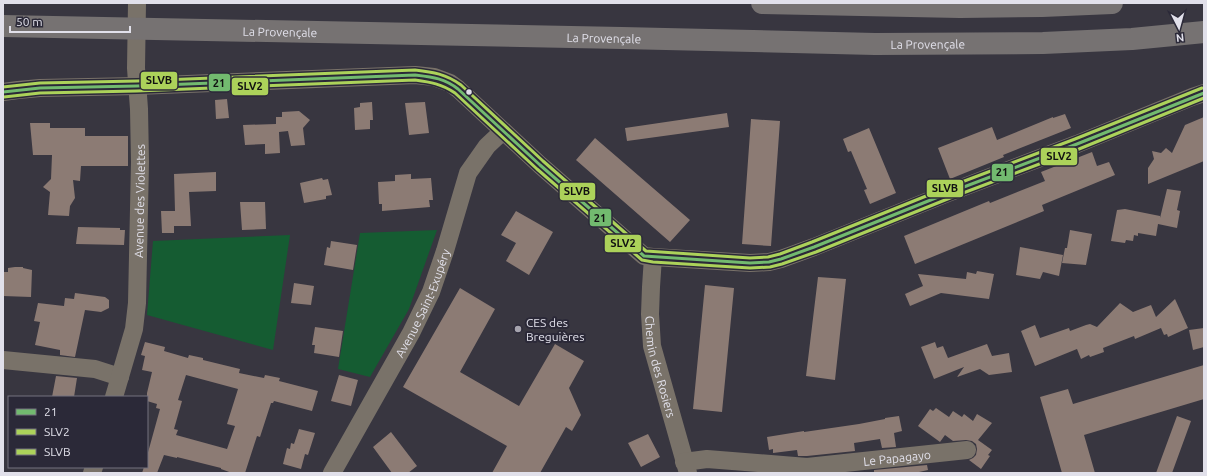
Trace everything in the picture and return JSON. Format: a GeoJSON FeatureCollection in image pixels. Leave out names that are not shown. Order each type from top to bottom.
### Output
{"type":"FeatureCollection","features":[{"type":"Feature","properties":{"kind":"highway"},"geometry":{"type":"LineString","coordinates":[[762,3],[960,7],[1112,3]]}},
{"type":"Feature","properties":{"kind":"highway","name":"La Provençale"},"geometry":{"type":"LineString","coordinates":[[3,26],[875,44],[1043,43],[1132,39],[1204,32]]}},
{"type":"Feature","properties":{"kind":"street","name":"Avenue des Violettes"},"geometry":{"type":"LineString","coordinates":[[114,396],[134,329],[136,310],[140,162],[136,68],[137,3]]}},
{"type":"Feature","properties":{"kind":"street"},"geometry":{"type":"LineString","coordinates":[[3,92],[40,88],[137,86],[415,74],[429,75],[442,79],[458,89],[540,165],[640,254],[647,257],[750,263],[769,262],[814,248],[1204,93]]}},
{"type":"Feature","properties":{"kind":"street","name":"Avenue Saint-Exupéry"},"geometry":{"type":"LineString","coordinates":[[332,473],[411,333],[431,292],[468,173],[488,146],[503,131]]}},
{"type":"Feature","properties":{"kind":"street","name":"Chemin des Rosiers"},"geometry":{"type":"LineString","coordinates":[[653,257],[650,314],[652,346],[686,467]]}},
{"type":"Feature","properties":{"kind":"street"},"geometry":{"type":"LineString","coordinates":[[3,360],[95,369],[120,377]]}},
{"type":"Feature","properties":{"kind":"street","name":"Le Papagayo"},"geometry":{"type":"LineString","coordinates":[[686,467],[707,460],[807,467],[967,450]]}},
{"type":"Feature","properties":{"kind":"green space"},"geometry":{"type":"Polygon","coordinates":[[[437,230],[409,309],[370,377],[338,369],[360,233],[437,230]]]}},
{"type":"Feature","properties":{"kind":"green space"},"geometry":{"type":"Polygon","coordinates":[[[290,235],[273,350],[147,315],[153,241],[290,235]]]}},
{"type":"Feature","properties":{"kind":"building"},"geometry":{"type":"Polygon","coordinates":[[[227,99],[229,118],[216,119],[215,100],[227,99]]]}},
{"type":"Feature","properties":{"kind":"building"},"geometry":{"type":"Polygon","coordinates":[[[372,102],[373,120],[370,120],[370,129],[355,130],[354,108],[360,107],[360,103],[372,102]]]}},
{"type":"Feature","properties":{"kind":"building"},"geometry":{"type":"Polygon","coordinates":[[[425,102],[429,133],[409,135],[405,103],[425,102]]]}},
{"type":"Feature","properties":{"kind":"building"},"geometry":{"type":"Polygon","coordinates":[[[299,111],[310,120],[303,128],[305,145],[291,146],[288,131],[279,132],[280,153],[265,154],[265,144],[245,145],[243,125],[276,124],[276,117],[282,117],[282,112],[299,111]]]}},
{"type":"Feature","properties":{"kind":"building"},"geometry":{"type":"Polygon","coordinates":[[[727,113],[729,127],[627,141],[625,128],[727,113]]]}},
{"type":"Feature","properties":{"kind":"building"},"geometry":{"type":"Polygon","coordinates":[[[1065,114],[1071,128],[1003,155],[1004,157],[950,179],[938,148],[992,127],[997,140],[1053,117],[1065,114]]]}},
{"type":"Feature","properties":{"kind":"building"},"geometry":{"type":"Polygon","coordinates":[[[1204,117],[1204,161],[1148,184],[1148,168],[1154,159],[1152,151],[1161,153],[1166,148],[1172,153],[1185,125],[1204,117]]]}},
{"type":"Feature","properties":{"kind":"building"},"geometry":{"type":"Polygon","coordinates":[[[751,119],[780,121],[771,246],[742,244],[751,119]]]}},
{"type":"Feature","properties":{"kind":"building"},"geometry":{"type":"Polygon","coordinates":[[[30,123],[50,123],[50,128],[85,128],[85,136],[128,136],[128,166],[81,166],[80,181],[73,180],[75,198],[70,206],[69,216],[48,215],[50,192],[43,187],[51,179],[52,155],[33,155],[30,123]]]}},
{"type":"Feature","properties":{"kind":"building"},"geometry":{"type":"Polygon","coordinates":[[[869,128],[896,193],[870,204],[864,190],[867,189],[851,151],[848,152],[843,139],[869,128]]]}},
{"type":"Feature","properties":{"kind":"building"},"geometry":{"type":"Polygon","coordinates":[[[595,138],[690,220],[670,242],[576,160],[595,138]]]}},
{"type":"Feature","properties":{"kind":"building"},"geometry":{"type":"Polygon","coordinates":[[[1092,152],[1097,166],[1109,162],[1115,175],[1042,205],[1044,211],[915,264],[904,236],[989,201],[990,203],[1045,181],[1041,172],[1092,152]]]}},
{"type":"Feature","properties":{"kind":"building"},"geometry":{"type":"Polygon","coordinates":[[[216,172],[216,191],[189,192],[191,226],[174,226],[174,233],[162,233],[161,211],[175,211],[174,174],[216,172]]]}},
{"type":"Feature","properties":{"kind":"building"},"geometry":{"type":"Polygon","coordinates":[[[411,174],[411,179],[431,178],[433,200],[429,200],[430,207],[382,211],[382,204],[379,204],[378,182],[395,181],[395,175],[411,174]]]}},
{"type":"Feature","properties":{"kind":"building"},"geometry":{"type":"Polygon","coordinates":[[[322,178],[323,180],[328,179],[332,195],[326,196],[326,199],[304,203],[300,183],[322,178]]]}},
{"type":"Feature","properties":{"kind":"building"},"geometry":{"type":"Polygon","coordinates":[[[1167,189],[1181,191],[1177,210],[1180,211],[1177,228],[1158,224],[1156,236],[1138,233],[1138,236],[1134,235],[1133,241],[1126,240],[1125,243],[1111,241],[1117,210],[1125,209],[1160,216],[1160,218],[1167,189]]]}},
{"type":"Feature","properties":{"kind":"building"},"geometry":{"type":"Polygon","coordinates":[[[240,202],[265,202],[266,229],[242,230],[240,202]]]}},
{"type":"Feature","properties":{"kind":"building"},"geometry":{"type":"Polygon","coordinates":[[[516,211],[553,232],[529,275],[506,261],[516,243],[501,235],[516,211]]]}},
{"type":"Feature","properties":{"kind":"building"},"geometry":{"type":"Polygon","coordinates":[[[78,227],[120,228],[120,230],[125,230],[124,245],[76,244],[78,227]]]}},
{"type":"Feature","properties":{"kind":"building"},"geometry":{"type":"Polygon","coordinates":[[[1070,230],[1092,234],[1086,265],[1062,263],[1065,248],[1067,248],[1070,230]]]}},
{"type":"Feature","properties":{"kind":"building"},"geometry":{"type":"Polygon","coordinates":[[[331,241],[357,245],[353,270],[324,265],[327,247],[330,248],[331,241]]]}},
{"type":"Feature","properties":{"kind":"building"},"geometry":{"type":"Polygon","coordinates":[[[1020,247],[1063,255],[1059,276],[1043,272],[1040,279],[1016,275],[1020,247]]]}},
{"type":"Feature","properties":{"kind":"building"},"geometry":{"type":"Polygon","coordinates":[[[23,267],[32,270],[31,297],[3,296],[3,272],[8,272],[8,268],[23,267]]]}},
{"type":"Feature","properties":{"kind":"building"},"geometry":{"type":"Polygon","coordinates":[[[977,271],[994,274],[989,299],[941,293],[910,306],[905,294],[923,286],[918,274],[966,279],[967,272],[976,274],[977,271]]]}},
{"type":"Feature","properties":{"kind":"building"},"geometry":{"type":"Polygon","coordinates":[[[818,277],[846,279],[835,380],[806,376],[818,277]]]}},
{"type":"Feature","properties":{"kind":"building"},"geometry":{"type":"Polygon","coordinates":[[[294,283],[314,286],[311,305],[291,303],[294,283]]]}},
{"type":"Feature","properties":{"kind":"building"},"geometry":{"type":"Polygon","coordinates":[[[705,285],[734,288],[722,412],[693,409],[705,285]]]}},
{"type":"Feature","properties":{"kind":"building"},"geometry":{"type":"Polygon","coordinates":[[[460,288],[495,309],[460,372],[519,406],[555,344],[584,361],[569,388],[581,415],[572,431],[566,427],[540,473],[492,473],[507,446],[403,387],[460,288]]]}},
{"type":"Feature","properties":{"kind":"building"},"geometry":{"type":"Polygon","coordinates":[[[75,293],[105,297],[109,300],[109,308],[101,312],[85,310],[75,357],[60,355],[60,350],[35,345],[40,322],[34,321],[38,303],[64,306],[65,298],[74,299],[75,293]]]}},
{"type":"Feature","properties":{"kind":"building"},"geometry":{"type":"Polygon","coordinates":[[[1175,299],[1188,328],[1168,337],[1167,334],[1164,335],[1161,328],[1135,339],[1134,336],[1103,348],[1104,352],[1090,357],[1089,355],[1081,359],[1077,349],[1035,366],[1021,331],[1035,325],[1040,338],[1069,328],[1070,331],[1090,324],[1097,327],[1120,303],[1133,312],[1151,305],[1156,317],[1175,299]]]}},
{"type":"Feature","properties":{"kind":"building"},"geometry":{"type":"Polygon","coordinates":[[[315,327],[343,331],[339,357],[314,353],[315,345],[312,345],[315,327]]]}},
{"type":"Feature","properties":{"kind":"building"},"geometry":{"type":"Polygon","coordinates":[[[1204,328],[1204,347],[1193,350],[1189,330],[1204,328]]]}},
{"type":"Feature","properties":{"kind":"building"},"geometry":{"type":"Polygon","coordinates":[[[145,342],[165,347],[164,351],[188,358],[189,355],[240,369],[239,373],[264,378],[265,375],[280,378],[279,381],[318,391],[312,411],[274,401],[271,403],[260,437],[257,436],[245,473],[232,473],[221,468],[164,455],[157,473],[142,473],[144,468],[148,468],[148,452],[160,409],[156,408],[157,404],[148,401],[147,393],[152,372],[142,370],[145,356],[141,355],[145,342]],[[186,375],[178,400],[182,401],[174,429],[178,430],[176,435],[227,449],[235,426],[227,424],[238,389],[186,375]]]}},
{"type":"Feature","properties":{"kind":"building"},"geometry":{"type":"Polygon","coordinates":[[[935,342],[937,348],[943,346],[948,358],[987,344],[992,356],[1009,353],[1012,372],[989,375],[980,369],[957,377],[964,367],[934,379],[921,347],[935,342]]]}},
{"type":"Feature","properties":{"kind":"building"},"geometry":{"type":"Polygon","coordinates":[[[1204,365],[1204,399],[1084,435],[1095,473],[1062,473],[1040,397],[1068,389],[1073,404],[1204,365]]]}},
{"type":"Feature","properties":{"kind":"building"},"geometry":{"type":"Polygon","coordinates":[[[339,375],[358,380],[351,406],[331,401],[339,375]]]}},
{"type":"Feature","properties":{"kind":"building"},"geometry":{"type":"Polygon","coordinates":[[[56,376],[77,378],[74,396],[52,396],[56,376]]]}},
{"type":"Feature","properties":{"kind":"building"},"geometry":{"type":"Polygon","coordinates":[[[936,408],[949,417],[953,411],[962,417],[964,414],[973,421],[977,414],[992,423],[978,440],[992,450],[988,455],[990,456],[981,469],[969,460],[976,455],[977,449],[976,444],[972,441],[953,441],[945,435],[940,442],[918,426],[930,409],[933,411],[936,408]]]}},
{"type":"Feature","properties":{"kind":"building"},"geometry":{"type":"Polygon","coordinates":[[[899,416],[902,431],[894,433],[896,447],[882,448],[880,439],[854,443],[855,451],[807,456],[798,456],[797,450],[773,453],[773,449],[769,450],[767,437],[859,424],[899,416]]]}},
{"type":"Feature","properties":{"kind":"building"},"geometry":{"type":"Polygon","coordinates":[[[1177,416],[1191,421],[1172,473],[1156,473],[1177,416]]]}},
{"type":"Feature","properties":{"kind":"building"},"geometry":{"type":"Polygon","coordinates":[[[299,429],[315,433],[308,455],[305,454],[301,469],[283,464],[287,448],[290,449],[291,443],[294,444],[299,429]]]}},
{"type":"Feature","properties":{"kind":"building"},"geometry":{"type":"Polygon","coordinates":[[[391,432],[417,466],[408,473],[392,473],[373,447],[391,432]]]}},
{"type":"Feature","properties":{"kind":"building"},"geometry":{"type":"Polygon","coordinates":[[[648,434],[660,457],[641,467],[628,443],[648,434]]]}},
{"type":"Feature","properties":{"kind":"building"},"geometry":{"type":"Polygon","coordinates":[[[927,465],[928,470],[919,472],[874,473],[874,470],[927,465]]]}},
{"type":"Feature","properties":{"kind":"transit line","name":"SLVB"},"geometry":{"type":"LineString","coordinates":[[3,87],[40,83],[137,81],[415,70],[434,73],[450,78],[461,85],[543,161],[646,251],[750,258],[768,257],[780,254],[812,242],[1202,88]]}},
{"type":"Feature","properties":{"kind":"transit line","name":"21"},"geometry":{"type":"LineString","coordinates":[[3,92],[40,88],[137,86],[415,75],[432,77],[448,82],[458,89],[540,165],[644,256],[750,263],[769,262],[814,247],[1204,93]]}},
{"type":"Feature","properties":{"kind":"transit line","name":"SLV2"},"geometry":{"type":"LineString","coordinates":[[4,97],[40,93],[137,91],[415,80],[441,85],[455,93],[537,169],[642,260],[750,268],[770,267],[816,252],[950,198],[1079,149],[1204,98]]}},
{"type":"Feature","properties":{"kind":"place","name":"CES des Breguières"},"geometry":{"type":"Point","coordinates":[518,329]}}]}
